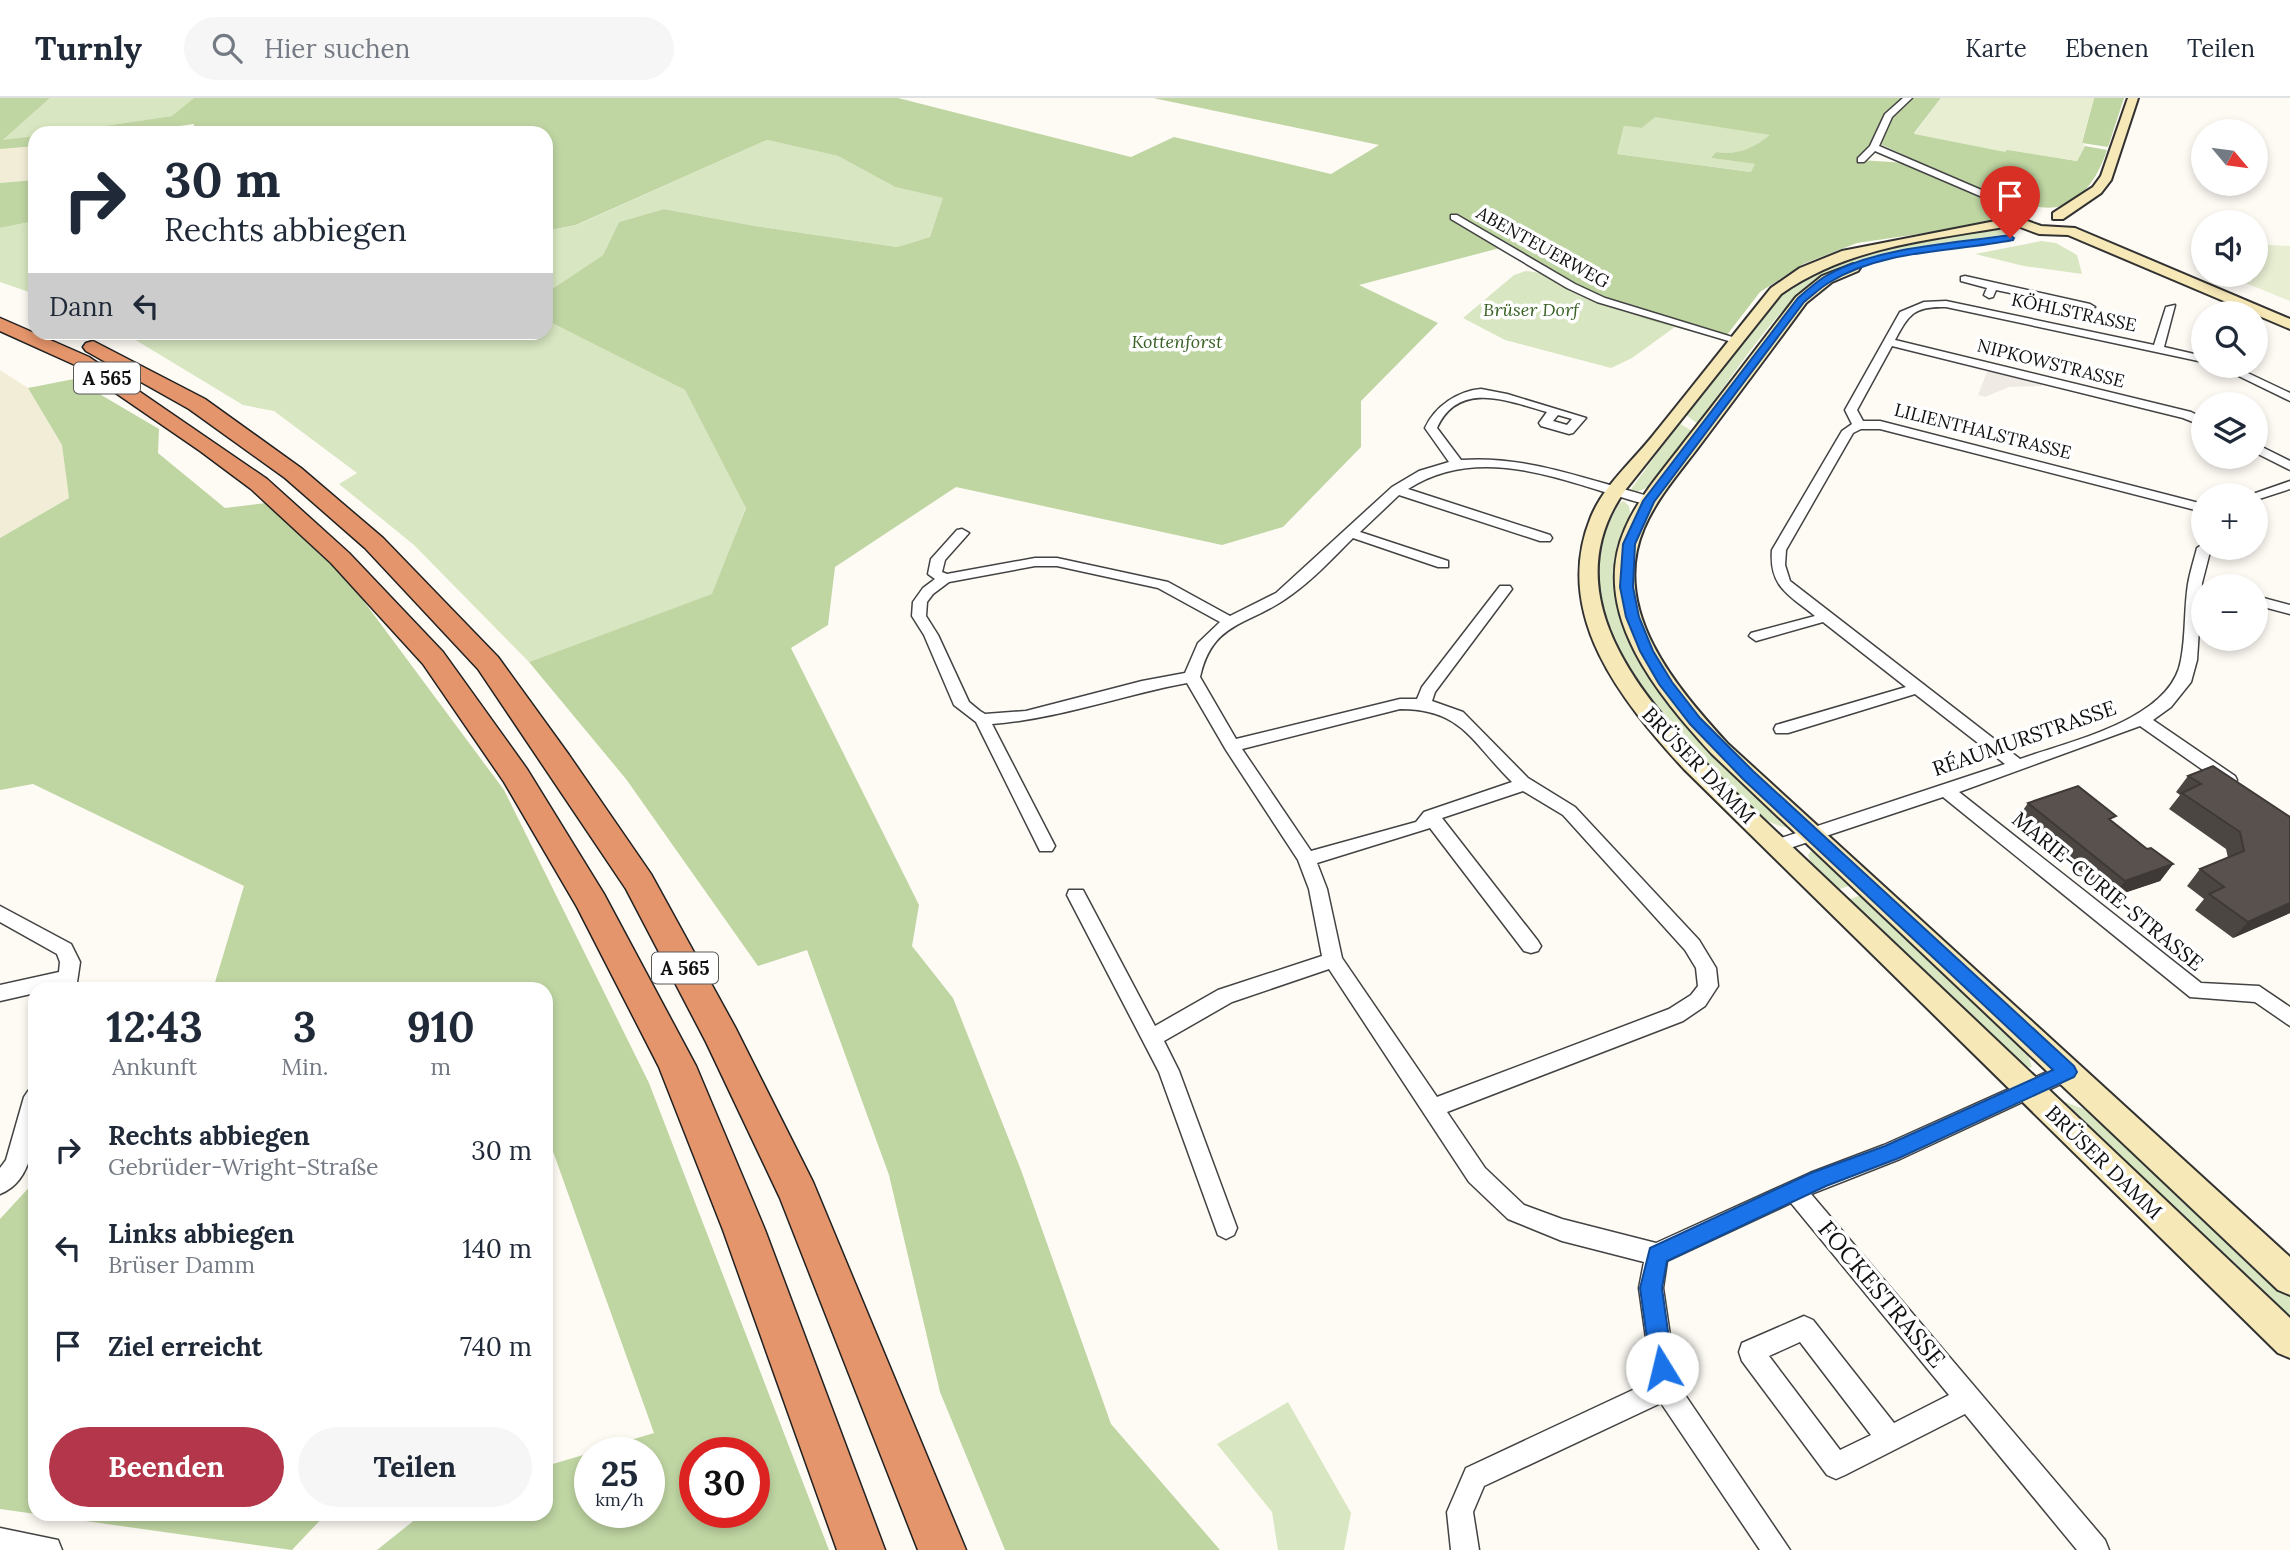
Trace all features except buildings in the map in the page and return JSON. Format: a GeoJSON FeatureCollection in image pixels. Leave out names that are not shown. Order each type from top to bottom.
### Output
{"type":"FeatureCollection","features":[{"type":"Feature","properties":{"kind":"highway"},"geometry":{"type":"LineString","coordinates":[[0,306],[28,318]]}},
{"type":"Feature","properties":{"kind":"highway","name":"A 565"},"geometry":{"type":"LineString","coordinates":[[0,324],[28,337]]}},
{"type":"Feature","properties":{"kind":"highway","name":"A 565"},"geometry":{"type":"LineString","coordinates":[[35,340],[82,361],[208,446],[259,484],[340,558],[433,658],[516,776],[592,903],[677,1066],[744,1230],[861,1550]]}},
{"type":"Feature","properties":{"kind":"highway","name":"A 565"},"geometry":{"type":"LineString","coordinates":[[77,340],[197,404],[293,473],[374,543],[488,663],[639,883],[722,1038],[799,1195],[942,1550]]}},
{"type":"Feature","properties":{"kind":"street"},"geometry":{"type":"LineString","coordinates":[[1861,160],[1874,147],[1888,116],[1908,98]]}},
{"type":"Feature","properties":{"kind":"street"},"geometry":{"type":"LineString","coordinates":[[2058,216],[2097,190],[2107,177],[2133,98]]}},
{"type":"Feature","properties":{"kind":"street"},"geometry":{"type":"LineString","coordinates":[[1874,147],[2020,216],[2039,230]]}},
{"type":"Feature","properties":{"kind":"street","name":"BRÜSER DAMM"},"geometry":{"type":"LineString","coordinates":[[2058,216],[2020,216],[1847,254],[1805,271],[1776,291],[1601,515],[1587,564],[1594,615],[1615,666],[1661,731],[2290,1341]]}},
{"type":"Feature","properties":{"kind":"street"},"geometry":{"type":"LineString","coordinates":[[2058,216],[2072,222],[2074,225],[2070,231]]}},
{"type":"Feature","properties":{"kind":"street","name":"ABENTEUERWEG"},"geometry":{"type":"LineString","coordinates":[[1454,218],[1571,286],[1601,300],[1737,340]]}},
{"type":"Feature","properties":{"kind":"street"},"geometry":{"type":"LineString","coordinates":[[2015,237],[2039,230],[2070,231],[2290,324]]}},
{"type":"Feature","properties":{"kind":"street","name":"BRÜSER DAMM"},"geometry":{"type":"LineString","coordinates":[[1983,242],[1896,255],[1865,263],[1828,279],[1801,300],[1648,501],[1629,544],[1625,572],[1628,602],[1638,633],[1666,684],[1720,749],[2290,1279]]}},
{"type":"Feature","properties":{"kind":"street","name":"KÖHLSTRASSE"},"geometry":{"type":"LineString","coordinates":[[1965,279],[2090,307]]}},
{"type":"Feature","properties":{"kind":"street","name":"KÖHLSTRASSE"},"geometry":{"type":"LineString","coordinates":[[1982,310],[1993,286]]}},
{"type":"Feature","properties":{"kind":"street","name":"KÖHLSTRASSE"},"geometry":{"type":"LineString","coordinates":[[1859,425],[1851,410],[1904,314],[1912,307],[1949,304],[2191,356]]}},
{"type":"Feature","properties":{"kind":"street","name":"KÖHLSTRASSE"},"geometry":{"type":"LineString","coordinates":[[2158,349],[2171,307]]}},
{"type":"Feature","properties":{"kind":"street","name":"NIPKOWSTRASSE"},"geometry":{"type":"LineString","coordinates":[[1889,342],[2191,417]]}},
{"type":"Feature","properties":{"kind":"street"},"geometry":{"type":"LineString","coordinates":[[2250,378],[2290,397]]}},
{"type":"Feature","properties":{"kind":"street"},"geometry":{"type":"LineString","coordinates":[[1457,463],[1431,428],[1433,422],[1449,407],[1467,396],[1492,393],[1555,411]]}},
{"type":"Feature","properties":{"kind":"street"},"geometry":{"type":"LineString","coordinates":[[1859,425],[1848,431],[1779,550],[1778,565],[1783,582],[1823,618],[2018,766]]}},
{"type":"Feature","properties":{"kind":"street","name":"LILIENTHALSTRASSE"},"geometry":{"type":"LineString","coordinates":[[1859,425],[1880,425],[2191,505]]}},
{"type":"Feature","properties":{"kind":"street"},"geometry":{"type":"LineString","coordinates":[[2268,454],[2290,466]]}},
{"type":"Feature","properties":{"kind":"street"},"geometry":{"type":"LineString","coordinates":[[1648,501],[1516,466],[1478,461],[1426,471],[1397,490],[1278,598],[1229,621],[1204,643],[1195,657],[1192,677],[1232,746],[1307,859],[1318,889],[1322,923],[1333,960],[1477,1175],[1516,1212],[1562,1230],[1657,1255],[1795,1191],[1892,1152],[2067,1072]]}},
{"type":"Feature","properties":{"kind":"street"},"geometry":{"type":"LineString","coordinates":[[2268,492],[2290,485]]}},
{"type":"Feature","properties":{"kind":"street"},"geometry":{"type":"LineString","coordinates":[[1397,490],[1545,538]]}},
{"type":"Feature","properties":{"kind":"street"},"geometry":{"type":"LineString","coordinates":[[946,579],[935,574],[938,559],[962,533]]}},
{"type":"Feature","properties":{"kind":"street"},"geometry":{"type":"LineString","coordinates":[[1352,533],[1443,564]]}},
{"type":"Feature","properties":{"kind":"street"},"geometry":{"type":"LineString","coordinates":[[1192,677],[1142,686],[1026,716],[983,719],[962,705],[931,635],[919,616],[920,603],[928,592],[946,579],[1035,562],[1057,562],[1163,585],[1229,621]]}},
{"type":"Feature","properties":{"kind":"street"},"geometry":{"type":"LineString","coordinates":[[1424,701],[1428,691],[1505,589]]}},
{"type":"Feature","properties":{"kind":"street"},"geometry":{"type":"LineString","coordinates":[[2268,604],[2290,610]]}},
{"type":"Feature","properties":{"kind":"street"},"geometry":{"type":"LineString","coordinates":[[1756,636],[1823,618]]}},
{"type":"Feature","properties":{"kind":"street","name":"RÉAUMURSTRASSE"},"geometry":{"type":"LineString","coordinates":[[1777,846],[2018,766],[2142,720],[2165,704],[2183,681],[2191,648]]}},
{"type":"Feature","properties":{"kind":"street"},"geometry":{"type":"LineString","coordinates":[[1782,729],[1916,689]]}},
{"type":"Feature","properties":{"kind":"street"},"geometry":{"type":"LineString","coordinates":[[1232,746],[1400,704],[1424,701],[1460,716],[1524,784],[1569,811],[1692,945],[1708,966],[1709,981],[1706,993],[1698,1004],[1676,1015],[1432,1108]]}},
{"type":"Feature","properties":{"kind":"street"},"geometry":{"type":"LineString","coordinates":[[983,719],[986,731],[1046,846]]}},
{"type":"Feature","properties":{"kind":"street"},"geometry":{"type":"LineString","coordinates":[[2142,720],[2245,792]]}},
{"type":"Feature","properties":{"kind":"street"},"geometry":{"type":"LineString","coordinates":[[1307,859],[1422,826],[1430,816],[1524,784]]}},
{"type":"Feature","properties":{"kind":"street","name":"MARIE-CURIE-STRASSE"},"geometry":{"type":"LineString","coordinates":[[1944,789],[2197,991],[2259,994],[2290,1018]]}},
{"type":"Feature","properties":{"kind":"street"},"geometry":{"type":"LineString","coordinates":[[1430,816],[1531,946]]}},
{"type":"Feature","properties":{"kind":"street"},"geometry":{"type":"LineString","coordinates":[[1076,895],[1169,1071],[1226,1228]]}},
{"type":"Feature","properties":{"kind":"street"},"geometry":{"type":"LineString","coordinates":[[0,913],[64,949],[70,962],[67,982]]}},
{"type":"Feature","properties":{"kind":"street"},"geometry":{"type":"LineString","coordinates":[[1153,1037],[1226,996],[1333,960]]}},
{"type":"Feature","properties":{"kind":"street"},"geometry":{"type":"LineString","coordinates":[[0,993],[28,989]]}},
{"type":"Feature","properties":{"kind":"street"},"geometry":{"type":"LineString","coordinates":[[0,1184],[16,1165],[28,1122]]}},
{"type":"Feature","properties":{"kind":"street","name":"FOCKESTRASSE"},"geometry":{"type":"LineString","coordinates":[[1795,1191],[2095,1550]]}},
{"type":"Feature","properties":{"kind":"street"},"geometry":{"type":"LineString","coordinates":[[1657,1255],[1651,1288],[1666,1388],[1776,1550]]}},
{"type":"Feature","properties":{"kind":"street"},"geometry":{"type":"LineString","coordinates":[[1890,1438],[1804,1328],[1751,1352],[1836,1466],[1969,1398]]}},
{"type":"Feature","properties":{"kind":"street"},"geometry":{"type":"LineString","coordinates":[[1465,1550],[1460,1512],[1475,1477],[1666,1388]]}},
{"type":"Feature","properties":{"kind":"street"},"geometry":{"type":"LineString","coordinates":[[0,1542],[48,1550]]}},
{"type":"Feature","properties":{"kind":"shaded area"},"geometry":{"type":"Polygon","coordinates":[[[28,145],[28,181],[0,183],[0,149],[28,145]]]}},
{"type":"Feature","properties":{"kind":"shaded area"},"geometry":{"type":"Polygon","coordinates":[[[1989,367],[2044,380],[2041,386],[2009,387],[1985,397],[1978,395],[1989,367]]]}},
{"type":"Feature","properties":{"kind":"shaded area"},"geometry":{"type":"Polygon","coordinates":[[[0,370],[28,388],[62,445],[69,498],[0,538],[0,370]]]}},
{"type":"Feature","properties":{"kind":"green space"},"geometry":{"type":"Polygon","coordinates":[[[0,98],[50,98],[3,140],[28,137],[28,147],[0,149],[0,98]]]}},
{"type":"Feature","properties":{"kind":"green space"},"geometry":{"type":"Polygon","coordinates":[[[50,98],[194,98],[173,116],[105,126],[28,126],[28,137],[2,141],[50,98]]]}},
{"type":"Feature","properties":{"kind":"green space","name":"Kottenforst"},"geometry":{"type":"Polygon","coordinates":[[[194,98],[898,98],[1131,157],[1174,137],[1331,174],[1379,145],[1153,98],[1941,98],[1914,133],[2077,161],[2085,146],[2107,150],[2096,176],[2078,197],[2061,206],[2044,207],[1998,196],[1882,145],[1871,143],[1860,160],[1907,163],[2002,206],[2004,208],[2000,212],[2000,219],[1994,223],[1857,243],[1803,264],[1760,292],[1723,340],[1649,320],[1594,301],[1500,248],[1359,285],[1438,323],[1361,401],[1361,447],[1283,527],[1222,545],[956,487],[835,567],[828,625],[791,648],[919,905],[912,946],[953,998],[1021,1170],[1111,1424],[1220,1550],[1005,1550],[940,1392],[889,1175],[807,950],[758,966],[626,779],[529,662],[712,594],[746,508],[685,390],[553,324],[553,288],[603,255],[619,222],[664,209],[755,226],[897,247],[930,237],[943,198],[895,187],[838,156],[767,140],[576,225],[553,230],[553,126],[104,126],[172,116],[194,98]],[[1655,117],[1642,128],[1624,126],[1617,154],[1751,172],[1755,164],[1711,158],[1716,152],[1731,153],[1757,144],[1770,135],[1655,117]]]}},
{"type":"Feature","properties":{"kind":"green space"},"geometry":{"type":"Polygon","coordinates":[[[1941,98],[2094,98],[2082,142],[2085,146],[2077,161],[2007,150],[2005,152],[1914,134],[1941,98]]]}},
{"type":"Feature","properties":{"kind":"green space"},"geometry":{"type":"Polygon","coordinates":[[[2094,98],[2124,98],[2108,147],[2082,143],[2094,98]]]}},
{"type":"Feature","properties":{"kind":"green space"},"geometry":{"type":"Polygon","coordinates":[[[1655,116],[1771,135],[1745,150],[1716,152],[1711,158],[1756,164],[1752,172],[1617,154],[1624,126],[1642,128],[1655,116]]]}},
{"type":"Feature","properties":{"kind":"green space"},"geometry":{"type":"Polygon","coordinates":[[[767,140],[838,156],[895,187],[944,198],[930,237],[897,247],[755,226],[664,209],[619,222],[603,255],[553,288],[553,230],[577,225],[767,140]]]}},
{"type":"Feature","properties":{"kind":"green space"},"geometry":{"type":"Polygon","coordinates":[[[28,181],[28,222],[0,228],[0,183],[28,181]]]}},
{"type":"Feature","properties":{"kind":"green space"},"geometry":{"type":"Polygon","coordinates":[[[28,222],[28,292],[0,282],[0,228],[28,222]]]}},
{"type":"Feature","properties":{"kind":"green space"},"geometry":{"type":"Polygon","coordinates":[[[2005,228],[2016,232],[1887,253],[1838,269],[1816,281],[1800,293],[1768,327],[1698,424],[1686,415],[1771,305],[1795,282],[1832,263],[1901,245],[2005,228]]]}},
{"type":"Feature","properties":{"kind":"green space"},"geometry":{"type":"Polygon","coordinates":[[[2041,241],[2056,243],[2077,255],[2082,274],[2024,266],[1975,254],[2041,241]]]}},
{"type":"Feature","properties":{"kind":"green space"},"geometry":{"type":"Polygon","coordinates":[[[2268,245],[2290,246],[2290,301],[2256,287],[2268,287],[2268,245]]]}},
{"type":"Feature","properties":{"kind":"green space","name":"Brüser Dorf"},"geometry":{"type":"Polygon","coordinates":[[[1526,271],[1544,275],[1606,305],[1675,327],[1632,358],[1611,368],[1505,340],[1463,318],[1514,275],[1526,271]]]}},
{"type":"Feature","properties":{"kind":"green space"},"geometry":{"type":"Polygon","coordinates":[[[553,324],[685,390],[746,507],[713,594],[529,662],[414,545],[339,484],[357,473],[274,411],[243,405],[136,340],[553,340],[553,324]]]}},
{"type":"Feature","properties":{"kind":"green space"},"geometry":{"type":"Polygon","coordinates":[[[74,379],[159,429],[158,453],[225,508],[266,503],[328,553],[504,790],[649,1083],[829,1550],[377,1550],[413,1521],[553,1521],[553,1464],[574,1458],[574,1528],[665,1528],[665,1437],[641,1437],[654,1433],[553,1152],[553,982],[215,982],[244,886],[33,784],[0,790],[0,538],[69,498],[62,445],[28,388],[74,379]]]}},
{"type":"Feature","properties":{"kind":"green space"},"geometry":{"type":"Polygon","coordinates":[[[1679,423],[1692,431],[1673,460],[1648,487],[1629,492],[1679,423]]]}},
{"type":"Feature","properties":{"kind":"green space"},"geometry":{"type":"Polygon","coordinates":[[[1624,501],[1629,506],[1631,518],[1620,545],[1616,570],[1625,625],[1791,828],[1767,820],[1731,792],[1652,705],[1618,652],[1602,602],[1599,577],[1601,552],[1608,527],[1620,503],[1624,501]]]}},
{"type":"Feature","properties":{"kind":"green space"},"geometry":{"type":"Polygon","coordinates":[[[1813,849],[1855,884],[1834,891],[1812,867],[1808,855],[1813,849]]]}},
{"type":"Feature","properties":{"kind":"green space"},"geometry":{"type":"Polygon","coordinates":[[[1865,894],[2024,1044],[2032,1067],[2023,1068],[1846,900],[1865,894]]]}},
{"type":"Feature","properties":{"kind":"green space"},"geometry":{"type":"Polygon","coordinates":[[[2062,1103],[2089,1111],[2290,1293],[2290,1325],[2062,1103]]]}},
{"type":"Feature","properties":{"kind":"green space"},"geometry":{"type":"Polygon","coordinates":[[[28,1189],[28,1513],[0,1509],[0,1219],[28,1189]]]}},
{"type":"Feature","properties":{"kind":"green space"},"geometry":{"type":"Polygon","coordinates":[[[1288,1402],[1351,1513],[1344,1550],[1278,1550],[1272,1512],[1217,1444],[1288,1402]]]}},
{"type":"Feature","properties":{"kind":"green space"},"geometry":{"type":"Polygon","coordinates":[[[86,1521],[319,1521],[292,1550],[86,1521]]]}},
{"type":"Feature","properties":{"kind":"route"},"geometry":{"type":"LineString","coordinates":[[1662,1368],[1651,1288],[1657,1255],[1818,1180],[1892,1152],[2067,1072],[1720,749],[1679,702],[1655,666],[1632,617],[1626,587],[1629,544],[1648,501],[1801,300],[1828,279],[1865,263],[1896,255],[2010,238]]}}]}
